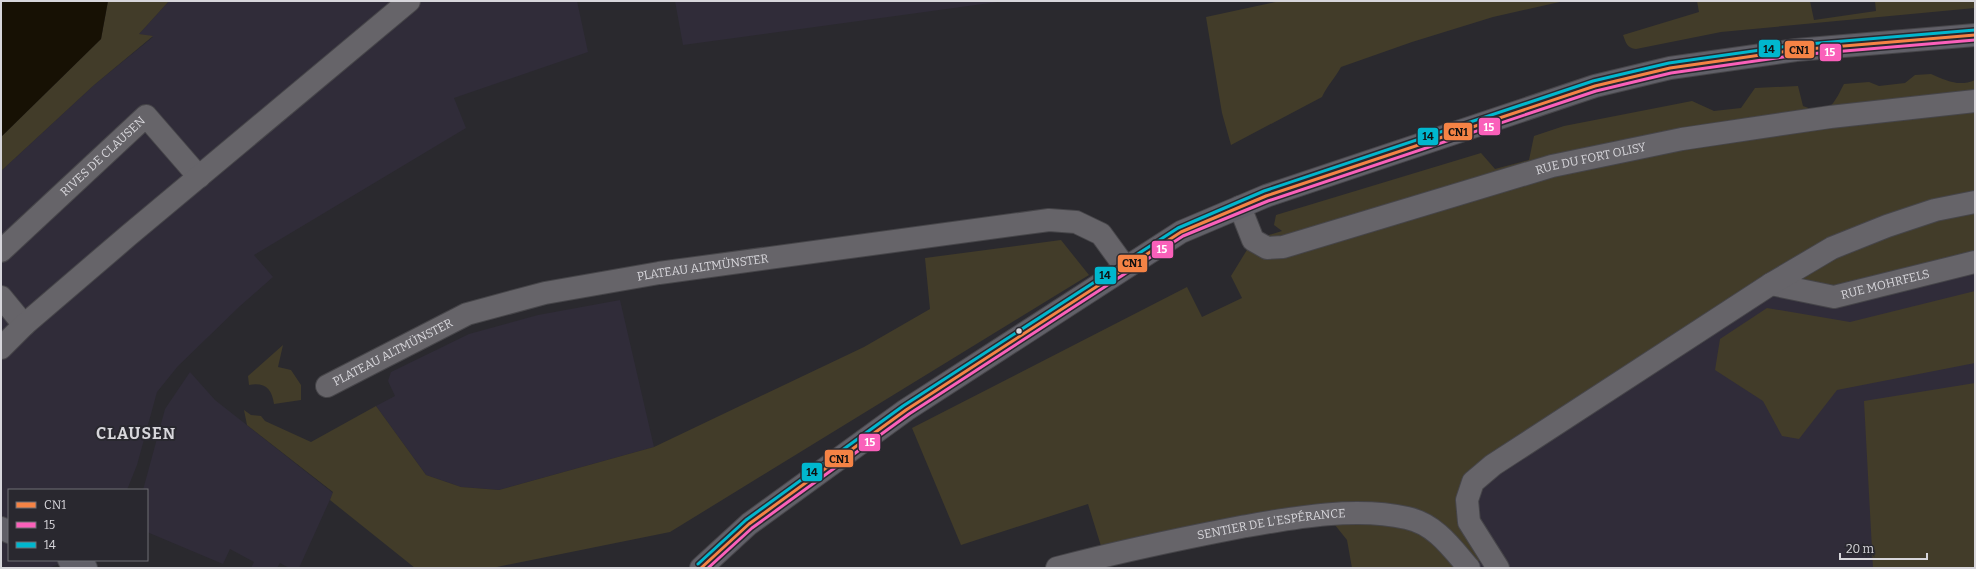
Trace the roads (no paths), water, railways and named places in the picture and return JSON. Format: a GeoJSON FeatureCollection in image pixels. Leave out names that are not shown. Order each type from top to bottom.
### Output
{"type":"FeatureCollection","features":[{"type":"Feature","properties":{"kind":"main road"},"geometry":{"type":"LineString","coordinates":[[701,568],[749,524],[906,410],[1181,232],[1266,196],[1595,86],[1670,68],[1796,50],[1975,36]]}},
{"type":"Feature","properties":{"kind":"main road"},"geometry":{"type":"LineString","coordinates":[[71,561],[86,568]]}},
{"type":"Feature","properties":{"kind":"street"},"geometry":{"type":"LineString","coordinates":[[1,348],[24,325],[199,176],[409,1]]}},
{"type":"Feature","properties":{"kind":"street","name":"RUE DU FORT OLISY"},"geometry":{"type":"LineString","coordinates":[[1240,207],[1253,240],[1267,248],[1283,247],[1552,166],[1667,142],[1830,117],[1975,101]]}},
{"type":"Feature","properties":{"kind":"street","name":"RIVES DE CLAUSEN"},"geometry":{"type":"LineString","coordinates":[[1,251],[146,116],[199,176]]}},
{"type":"Feature","properties":{"kind":"street"},"geometry":{"type":"LineString","coordinates":[[1498,568],[1469,522],[1467,500],[1474,482],[1493,465],[1771,284],[1832,248],[1887,226],[1935,210],[1975,202]]}},
{"type":"Feature","properties":{"kind":"street","name":"PLATEAU ALTMÜNSTER"},"geometry":{"type":"LineString","coordinates":[[327,386],[467,314],[545,293],[659,273],[1049,220],[1076,222],[1101,234],[1125,267]]}},
{"type":"Feature","properties":{"kind":"street","name":"RUE MOHRFELS"},"geometry":{"type":"LineString","coordinates":[[1771,284],[1834,297],[1975,262]]}},
{"type":"Feature","properties":{"kind":"street"},"geometry":{"type":"LineString","coordinates":[[1,297],[24,325]]}},
{"type":"Feature","properties":{"kind":"street","name":"SENTIER DE L'ESPÉRANCE"},"geometry":{"type":"LineString","coordinates":[[1057,568],[1097,557],[1215,532],[1308,515],[1376,514],[1408,518],[1438,532],[1469,568]]}},
{"type":"Feature","properties":{"kind":"district","name":"CLAUSEN"},"geometry":{"type":"Point","coordinates":[136,433]}}]}
